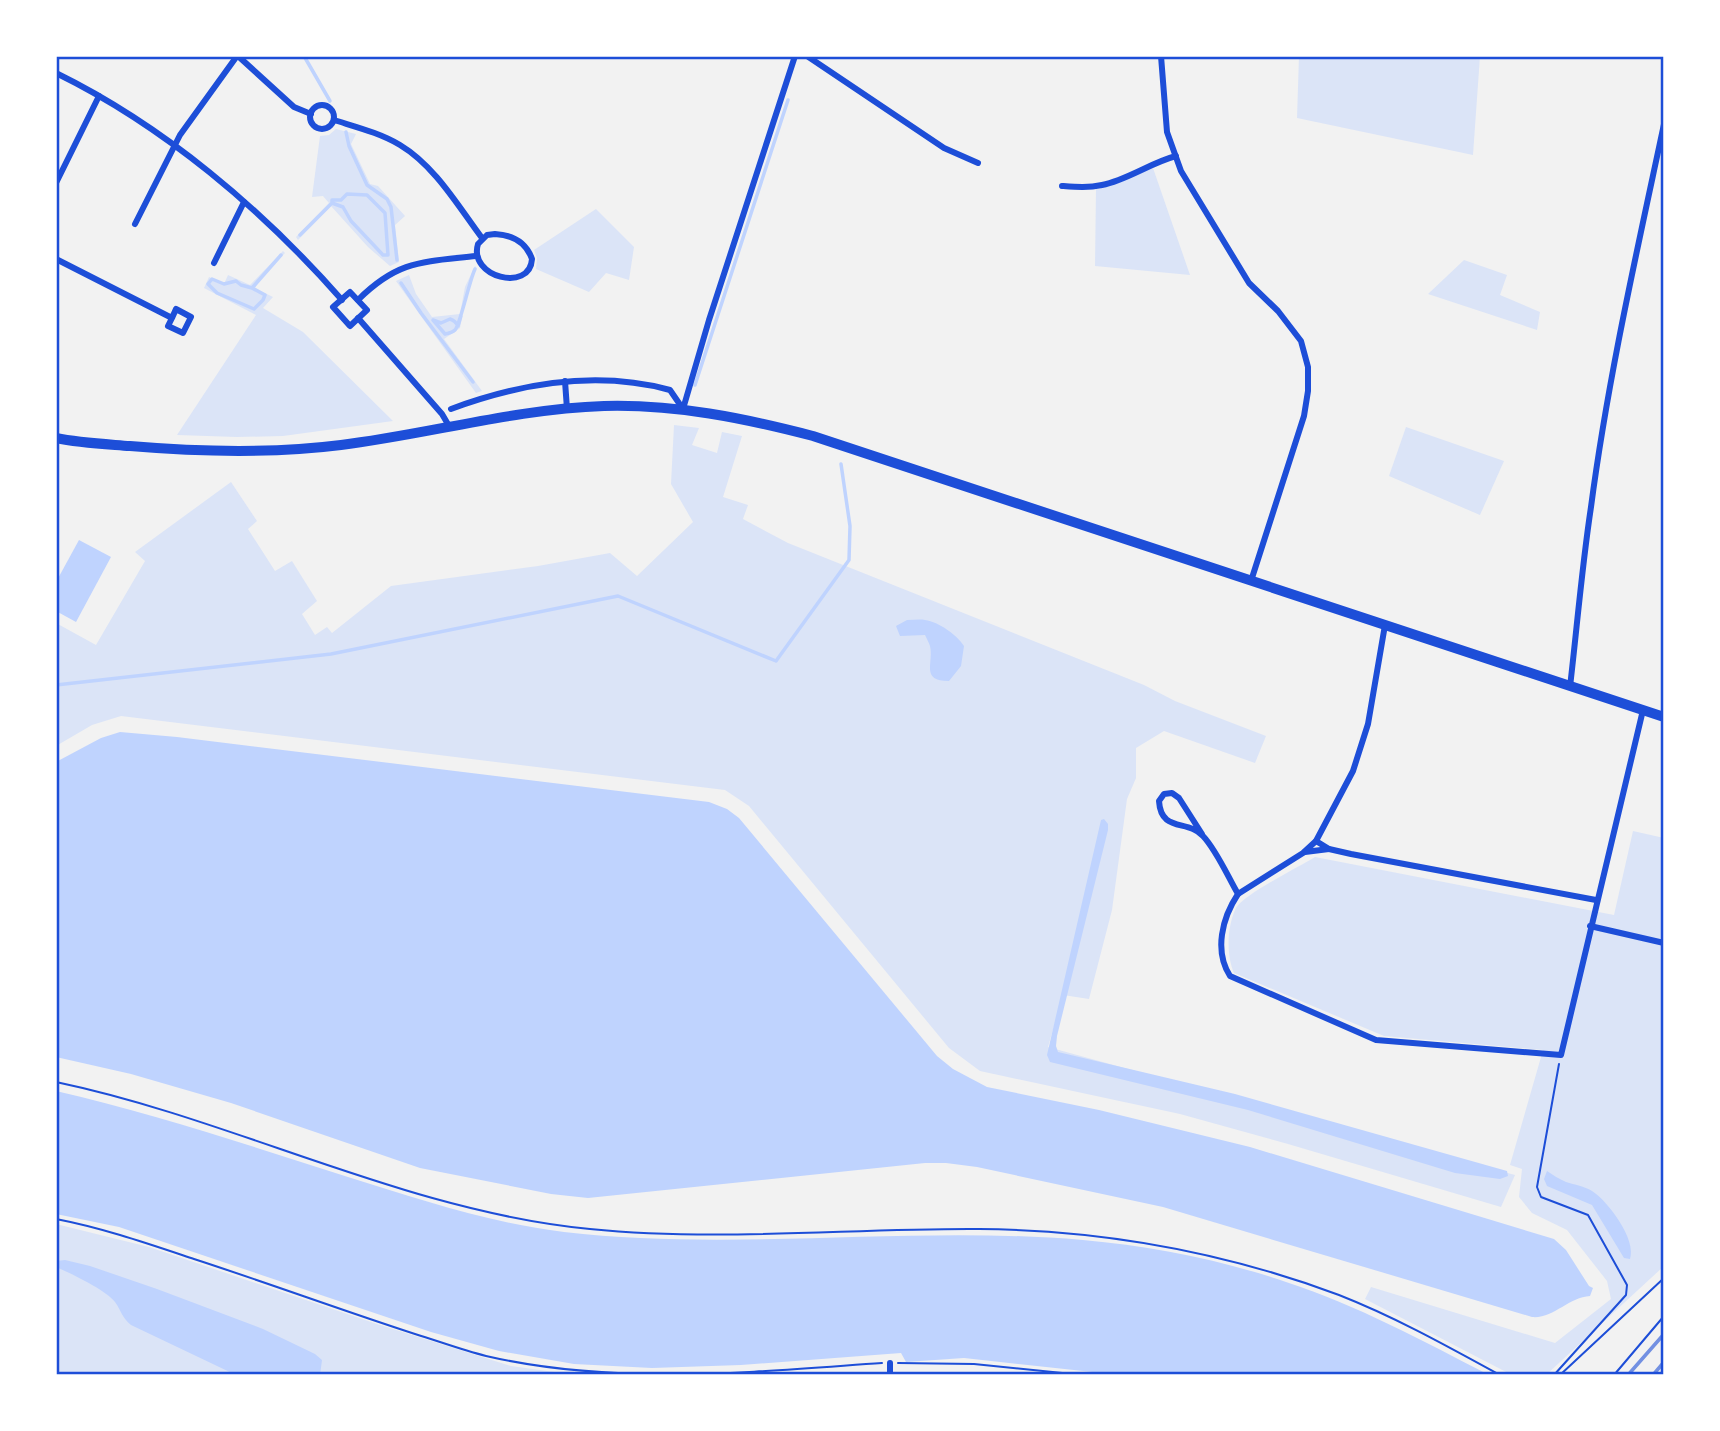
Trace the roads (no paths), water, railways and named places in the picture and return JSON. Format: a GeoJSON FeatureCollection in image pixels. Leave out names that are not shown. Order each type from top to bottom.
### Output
{"type":"FeatureCollection","features":[{"type":"Feature","properties":{"kind":"main road"},"geometry":{"type":"LineString","coordinates":[[56,438],[179,450],[258,452],[343,445],[568,409],[642,406],[757,422],[813,436],[1664,717]]}},
{"type":"Feature","properties":{"kind":"street"},"geometry":{"type":"LineString","coordinates":[[135,224],[173,146],[238,56],[294,107],[311,114]]}},
{"type":"Feature","properties":{"kind":"street"},"geometry":{"type":"LineString","coordinates":[[683,410],[795,56]]}},
{"type":"Feature","properties":{"kind":"street"},"geometry":{"type":"LineString","coordinates":[[807,56],[944,148],[978,163]]}},
{"type":"Feature","properties":{"kind":"street"},"geometry":{"type":"LineString","coordinates":[[1161,56],[1167,132],[1175,156],[1201,207],[1249,283],[1278,311],[1301,341],[1308,367],[1304,416],[1251,581]]}},
{"type":"Feature","properties":{"kind":"street"},"geometry":{"type":"LineString","coordinates":[[56,73],[144,124],[244,202],[291,246],[342,300]]}},
{"type":"Feature","properties":{"kind":"street"},"geometry":{"type":"LineString","coordinates":[[56,183],[99,96]]}},
{"type":"Feature","properties":{"kind":"street"},"geometry":{"type":"LineString","coordinates":[[326,106],[332,110],[334,120],[328,128],[320,129],[313,124],[311,114],[316,108],[326,106]]}},
{"type":"Feature","properties":{"kind":"street"},"geometry":{"type":"LineString","coordinates":[[334,120],[371,132],[410,152],[431,172],[482,238]]}},
{"type":"Feature","properties":{"kind":"street"},"geometry":{"type":"LineString","coordinates":[[1570,687],[1590,507],[1600,445],[1664,124]]}},
{"type":"Feature","properties":{"kind":"street"},"geometry":{"type":"LineString","coordinates":[[1062,186],[1082,188],[1104,185],[1175,156]]}},
{"type":"Feature","properties":{"kind":"street"},"geometry":{"type":"LineString","coordinates":[[214,263],[244,202]]}},
{"type":"Feature","properties":{"kind":"street"},"geometry":{"type":"LineString","coordinates":[[495,234],[513,237],[528,250],[532,265],[528,272],[508,278],[487,270],[477,256],[477,247],[482,238],[495,234]]}},
{"type":"Feature","properties":{"kind":"street"},"geometry":{"type":"LineString","coordinates":[[358,300],[386,275],[407,266],[477,256]]}},
{"type":"Feature","properties":{"kind":"street"},"geometry":{"type":"LineString","coordinates":[[56,259],[172,318]]}},
{"type":"Feature","properties":{"kind":"street"},"geometry":{"type":"LineString","coordinates":[[351,292],[358,300],[367,310],[349,326],[333,307],[351,292]]}},
{"type":"Feature","properties":{"kind":"street"},"geometry":{"type":"LineString","coordinates":[[358,318],[442,414],[449,426]]}},
{"type":"Feature","properties":{"kind":"street"},"geometry":{"type":"LineString","coordinates":[[451,409],[506,390],[565,381],[608,381],[670,390],[683,410]]}},
{"type":"Feature","properties":{"kind":"street"},"geometry":{"type":"LineString","coordinates":[[565,381],[568,409]]}},
{"type":"Feature","properties":{"kind":"street"},"geometry":{"type":"LineString","coordinates":[[1385,625],[1368,724],[1353,771],[1316,841],[1303,853],[1238,894],[1228,909],[1222,933],[1222,964],[1230,976],[1376,1040],[1561,1055],[1643,710]]}},
{"type":"Feature","properties":{"kind":"street"},"geometry":{"type":"LineString","coordinates":[[1202,834],[1167,821],[1159,812],[1158,801],[1164,794],[1172,793],[1178,798],[1202,834],[1238,894]]}},
{"type":"Feature","properties":{"kind":"street"},"geometry":{"type":"LineString","coordinates":[[1316,841],[1329,849]]}},
{"type":"Feature","properties":{"kind":"street"},"geometry":{"type":"LineString","coordinates":[[1303,853],[1329,849],[1597,900]]}},
{"type":"Feature","properties":{"kind":"street"},"geometry":{"type":"LineString","coordinates":[[1590,926],[1664,943]]}},
{"type":"Feature","properties":{"kind":"street"},"geometry":{"type":"LineString","coordinates":[[890,1363],[890,1375]]}},
{"type":"Feature","properties":{"kind":"water"},"geometry":{"type":"Polygon","coordinates":[[[79,540],[111,557],[76,622],[56,611],[56,582],[79,540]]]}},
{"type":"Feature","properties":{"kind":"water"},"geometry":{"type":"Polygon","coordinates":[[[907,620],[936,623],[952,633],[964,646],[961,666],[949,681],[934,678],[931,674],[931,652],[925,635],[900,636],[896,626],[907,620]]]}},
{"type":"Feature","properties":{"kind":"water"},"geometry":{"type":"Polygon","coordinates":[[[120,732],[709,802],[727,809],[739,818],[937,1056],[953,1069],[987,1087],[1099,1110],[1250,1147],[1554,1239],[1566,1250],[1589,1286],[1593,1288],[1590,1296],[1575,1300],[1547,1315],[1532,1317],[1163,1207],[977,1167],[946,1163],[588,1198],[551,1194],[420,1168],[231,1103],[131,1074],[56,1057],[56,762],[101,738],[120,732]]]}},
{"type":"Feature","properties":{"kind":"water"},"geometry":{"type":"Polygon","coordinates":[[[1104,819],[1108,830],[1057,1036],[1058,1052],[1235,1094],[1507,1171],[1508,1176],[1500,1179],[1455,1173],[1248,1110],[1050,1062],[1047,1055],[1101,820],[1104,819]]]}},
{"type":"Feature","properties":{"kind":"water"},"geometry":{"type":"Polygon","coordinates":[[[56,1091],[166,1120],[401,1194],[536,1228],[693,1240],[1018,1236],[1083,1240],[1186,1255],[1262,1274],[1338,1301],[1489,1375],[1120,1375],[964,1358],[906,1362],[901,1353],[741,1365],[652,1368],[574,1364],[499,1351],[431,1332],[119,1227],[56,1214],[56,1091]]]}},
{"type":"Feature","properties":{"kind":"water"},"geometry":{"type":"Polygon","coordinates":[[[1547,1171],[1566,1182],[1589,1189],[1606,1203],[1625,1232],[1631,1251],[1630,1259],[1624,1258],[1592,1205],[1547,1186],[1544,1179],[1547,1171]]]}},
{"type":"Feature","properties":{"kind":"water"},"geometry":{"type":"Polygon","coordinates":[[[65,1260],[157,1289],[263,1329],[315,1354],[322,1360],[320,1375],[236,1375],[131,1325],[104,1292],[56,1267],[56,1261],[65,1260]]]}},
{"type":"Feature","properties":{"kind":"waterway"},"geometry":{"type":"LineString","coordinates":[[304,56],[330,101]]}},
{"type":"Feature","properties":{"kind":"waterway"},"geometry":{"type":"LineString","coordinates":[[695,385],[788,100]]}},
{"type":"Feature","properties":{"kind":"waterway"},"geometry":{"type":"LineString","coordinates":[[346,132],[349,146],[367,185],[387,199],[391,207],[397,260]]}},
{"type":"Feature","properties":{"kind":"waterway"},"geometry":{"type":"LineString","coordinates":[[300,235],[332,203],[343,207],[351,221],[383,255],[388,255],[385,213],[367,195],[347,194],[341,200],[332,200],[332,203]]}},
{"type":"Feature","properties":{"kind":"waterway"},"geometry":{"type":"LineString","coordinates":[[252,288],[236,281],[224,284],[212,279],[208,284],[217,293],[254,309],[265,295],[252,288],[281,255]]}},
{"type":"Feature","properties":{"kind":"waterway"},"geometry":{"type":"LineString","coordinates":[[461,316],[458,326],[457,325],[456,323],[454,321],[450,319],[441,323],[433,320],[445,334],[455,330],[457,326],[459,320],[475,269]]}},
{"type":"Feature","properties":{"kind":"waterway"},"geometry":{"type":"LineString","coordinates":[[401,283],[473,382]]}},
{"type":"Feature","properties":{"kind":"waterway"},"geometry":{"type":"LineString","coordinates":[[56,685],[331,654],[618,596],[776,661],[849,560],[850,526],[841,464]]}},
{"type":"Feature","properties":{"kind":"railway"},"geometry":{"type":"LineString","coordinates":[[1628,1375],[1664,1334]]}},
{"type":"Feature","properties":{"kind":"railway"},"geometry":{"type":"LineString","coordinates":[[1653,1375],[1664,1362]]}}]}
